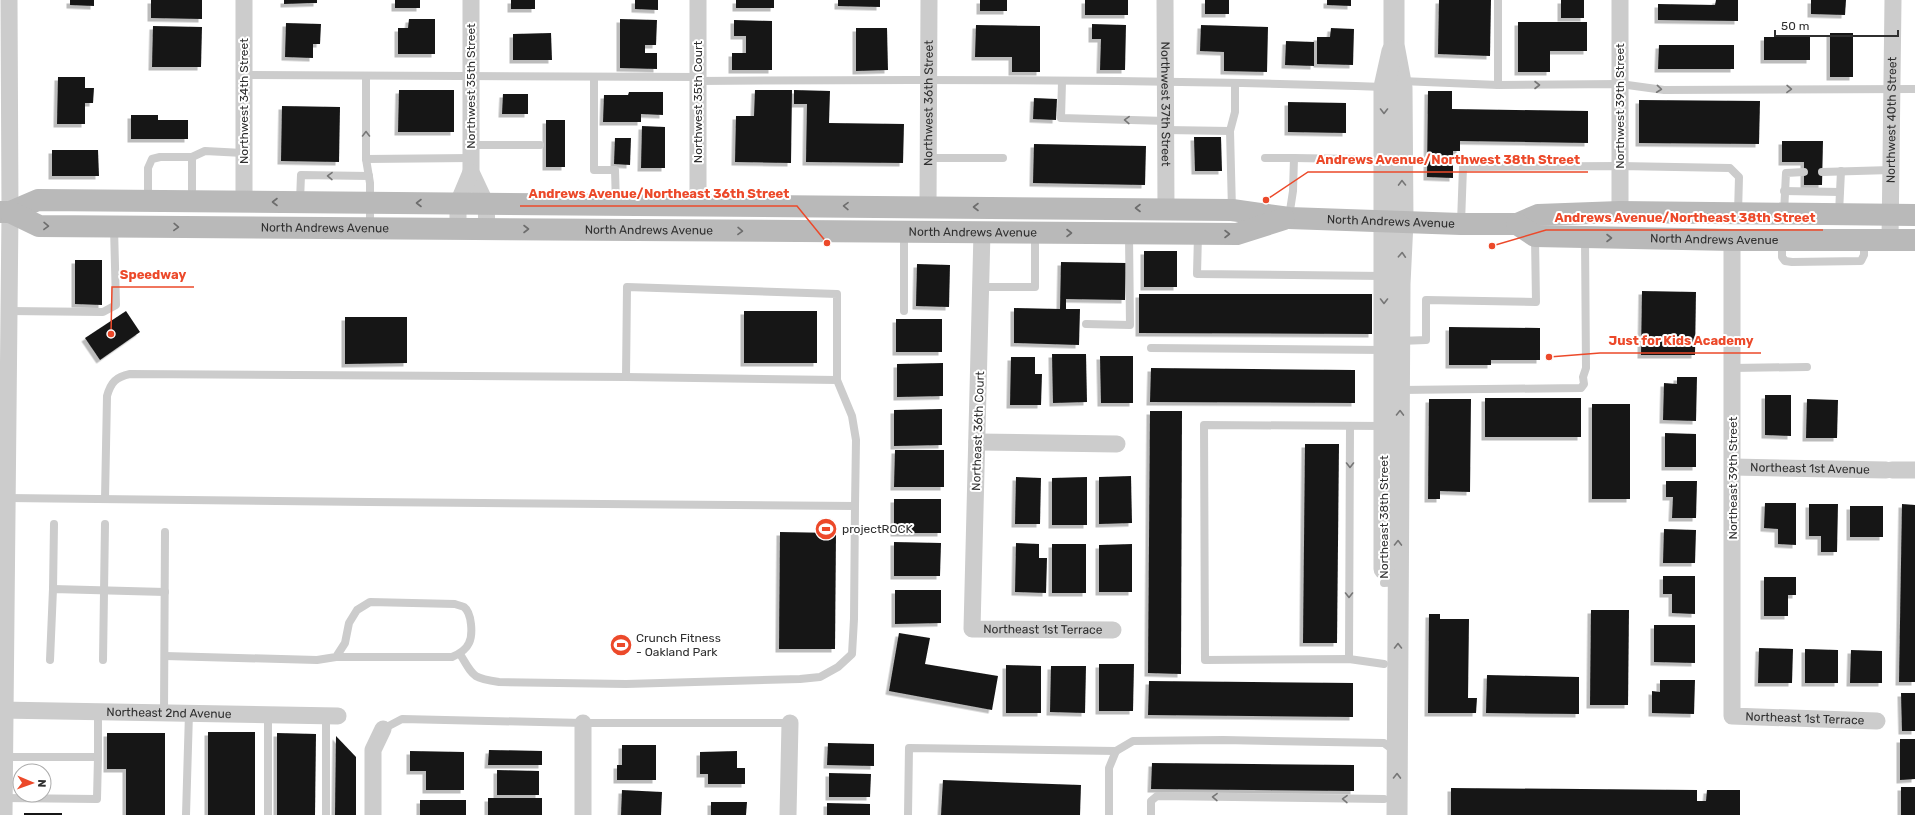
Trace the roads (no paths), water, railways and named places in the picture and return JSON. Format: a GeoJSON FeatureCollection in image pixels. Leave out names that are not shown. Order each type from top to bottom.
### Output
{"type":"FeatureCollection","features":[{"type":"Feature","properties":{"kind":"main road","name":"North Andrews Avenue"},"geometry":{"type":"LineString","coordinates":[[5,212],[38,200],[1166,208],[1232,210],[1289,218],[1461,224],[1517,224],[1538,215],[1620,212],[1915,215]]}},
{"type":"Feature","properties":{"kind":"main road"},"geometry":{"type":"LineString","coordinates":[[904,233],[923,219],[928,207]]}},
{"type":"Feature","properties":{"kind":"main road"},"geometry":{"type":"LineString","coordinates":[[982,232],[988,222],[996,215],[1015,207]]}},
{"type":"Feature","properties":{"kind":"main road","name":"North Andrews Avenue"},"geometry":{"type":"LineString","coordinates":[[5,212],[39,226],[904,233],[982,232],[1237,234],[1289,218]]}},
{"type":"Feature","properties":{"kind":"main road"},"geometry":{"type":"LineString","coordinates":[[1517,224],[1535,236]]}},
{"type":"Feature","properties":{"kind":"main road","name":"North Andrews Avenue"},"geometry":{"type":"LineString","coordinates":[[1535,236],[1732,240],[1915,240]]}},
{"type":"Feature","properties":{"kind":"street","name":"Northwest 34th Street"},"geometry":{"type":"LineString","coordinates":[[244,0],[244,202]]}},
{"type":"Feature","properties":{"kind":"street","name":"Northwest 35th Street"},"geometry":{"type":"LineString","coordinates":[[458,229],[458,203],[471,158],[471,0]]}},
{"type":"Feature","properties":{"kind":"street","name":"Northwest 35th Court"},"geometry":{"type":"LineString","coordinates":[[698,0],[698,204]]}},
{"type":"Feature","properties":{"kind":"street","name":"Northwest 36th Street"},"geometry":{"type":"LineString","coordinates":[[928,207],[927,158],[929,0]]}},
{"type":"Feature","properties":{"kind":"street","name":"Northwest 37th Street"},"geometry":{"type":"LineString","coordinates":[[1165,0],[1166,208]]}},
{"type":"Feature","properties":{"kind":"street"},"geometry":{"type":"LineString","coordinates":[[1394,0],[1392,84],[1394,221]]}},
{"type":"Feature","properties":{"kind":"street","name":"Northwest 39th Street"},"geometry":{"type":"LineString","coordinates":[[1620,0],[1620,212]]}},
{"type":"Feature","properties":{"kind":"street","name":"Northwest 40th Street"},"geometry":{"type":"LineString","coordinates":[[1890,240],[1893,0]]}},
{"type":"Feature","properties":{"kind":"street"},"geometry":{"type":"LineString","coordinates":[[4,815],[2,710],[7,498],[9,311],[5,212],[6,6]]}},
{"type":"Feature","properties":{"kind":"street","name":"Northwest 35th Street"},"geometry":{"type":"LineString","coordinates":[[471,158],[486,204],[487,229]]}},
{"type":"Feature","properties":{"kind":"street","name":"Northeast 38th Street"},"geometry":{"type":"LineString","coordinates":[[1394,221],[1384,276],[1392,346],[1400,390],[1391,582],[1384,664],[1397,815]]}},
{"type":"Feature","properties":{"kind":"street","name":"Northeast 38th Street"},"geometry":{"type":"LineString","coordinates":[[1384,807],[1391,748],[1391,582],[1384,426],[1400,284],[1394,221]]}},
{"type":"Feature","properties":{"kind":"street","name":"Northeast 36th Court"},"geometry":{"type":"LineString","coordinates":[[972,629],[982,232]]}},
{"type":"Feature","properties":{"kind":"street","name":"Northeast 39th Street"},"geometry":{"type":"LineString","coordinates":[[1732,240],[1732,716]]}},
{"type":"Feature","properties":{"kind":"street"},"geometry":{"type":"LineString","coordinates":[[977,442],[1117,444]]}},
{"type":"Feature","properties":{"kind":"street","name":"Northeast 1st Avenue"},"geometry":{"type":"LineString","coordinates":[[1733,467],[1915,470]]}},
{"type":"Feature","properties":{"kind":"street","name":"Northeast 1st Terrace"},"geometry":{"type":"LineString","coordinates":[[972,629],[1113,630]]}},
{"type":"Feature","properties":{"kind":"street","name":"Northeast 2nd Avenue"},"geometry":{"type":"LineString","coordinates":[[2,710],[332,716]]}},
{"type":"Feature","properties":{"kind":"street","name":"Northeast 1st Terrace"},"geometry":{"type":"LineString","coordinates":[[1732,716],[1877,721]]}},
{"type":"Feature","properties":{"kind":"street"},"geometry":{"type":"LineString","coordinates":[[583,723],[583,815]]}},
{"type":"Feature","properties":{"kind":"street"},"geometry":{"type":"LineString","coordinates":[[788,815],[790,723]]}},
{"type":"Feature","properties":{"kind":"street"},"geometry":{"type":"LineString","coordinates":[[374,815],[373,750],[382,729]]}},
{"type":"Feature","properties":{"kind":"lane"},"geometry":{"type":"LineString","coordinates":[[1498,0],[1498,85]]}},
{"type":"Feature","properties":{"kind":"lane"},"geometry":{"type":"LineString","coordinates":[[244,75],[1165,83],[1498,85],[1620,84],[1664,90],[1915,89]]}},
{"type":"Feature","properties":{"kind":"lane"},"geometry":{"type":"LineString","coordinates":[[366,76],[366,159],[369,176],[370,228]]}},
{"type":"Feature","properties":{"kind":"lane"},"geometry":{"type":"LineString","coordinates":[[594,77],[594,170],[616,170],[616,204]]}},
{"type":"Feature","properties":{"kind":"lane"},"geometry":{"type":"LineString","coordinates":[[1062,82],[1061,118],[1230,131]]}},
{"type":"Feature","properties":{"kind":"lane"},"geometry":{"type":"LineString","coordinates":[[1232,210],[1230,131],[1235,112],[1235,83]]}},
{"type":"Feature","properties":{"kind":"lane"},"geometry":{"type":"LineString","coordinates":[[366,159],[471,158],[540,145]]}},
{"type":"Feature","properties":{"kind":"lane"},"geometry":{"type":"LineString","coordinates":[[148,201],[148,168],[152,159],[160,156],[192,157],[205,151],[243,153]]}},
{"type":"Feature","properties":{"kind":"lane"},"geometry":{"type":"LineString","coordinates":[[192,157],[192,201]]}},
{"type":"Feature","properties":{"kind":"lane"},"geometry":{"type":"LineString","coordinates":[[927,158],[1003,158]]}},
{"type":"Feature","properties":{"kind":"lane"},"geometry":{"type":"LineString","coordinates":[[1265,158],[1355,159]]}},
{"type":"Feature","properties":{"kind":"lane"},"geometry":{"type":"LineString","coordinates":[[1289,218],[1293,191],[1294,158]]}},
{"type":"Feature","properties":{"kind":"lane"},"geometry":{"type":"LineString","coordinates":[[1461,224],[1463,167],[1620,166],[1730,168],[1739,177],[1738,213]]}},
{"type":"Feature","properties":{"kind":"lane"},"geometry":{"type":"LineString","coordinates":[[1822,172],[1891,170]]}},
{"type":"Feature","properties":{"kind":"lane"},"geometry":{"type":"LineString","coordinates":[[1839,214],[1841,171]]}},
{"type":"Feature","properties":{"kind":"lane"},"geometry":{"type":"LineString","coordinates":[[1784,214],[1786,173],[1804,172]]}},
{"type":"Feature","properties":{"kind":"lane"},"geometry":{"type":"LineString","coordinates":[[300,202],[301,175],[369,176]]}},
{"type":"Feature","properties":{"kind":"lane"},"geometry":{"type":"LineString","coordinates":[[1784,191],[1840,192]]}},
{"type":"Feature","properties":{"kind":"lane"},"geometry":{"type":"LineString","coordinates":[[9,311],[103,312],[116,305],[114,226]]}},
{"type":"Feature","properties":{"kind":"lane"},"geometry":{"type":"LineString","coordinates":[[904,233],[904,310]]}},
{"type":"Feature","properties":{"kind":"lane"},"geometry":{"type":"LineString","coordinates":[[981,287],[1035,288],[1035,233]]}},
{"type":"Feature","properties":{"kind":"lane"},"geometry":{"type":"LineString","coordinates":[[1086,324],[1130,325],[1129,234]]}},
{"type":"Feature","properties":{"kind":"lane"},"geometry":{"type":"LineString","coordinates":[[1198,234],[1198,274],[1384,276]]}},
{"type":"Feature","properties":{"kind":"lane"},"geometry":{"type":"LineString","coordinates":[[1151,348],[1392,346],[1426,340],[1426,300],[1536,302],[1535,236]]}},
{"type":"Feature","properties":{"kind":"lane"},"geometry":{"type":"LineString","coordinates":[[1400,390],[1581,388],[1584,384],[1583,377],[1586,368],[1585,238]]}},
{"type":"Feature","properties":{"kind":"lane"},"geometry":{"type":"LineString","coordinates":[[460,654],[471,672],[478,679],[499,682],[665,684],[761,682],[820,677],[838,667],[852,654],[854,619],[856,440],[852,416],[837,380],[837,294],[627,287],[626,378]]}},
{"type":"Feature","properties":{"kind":"lane"},"geometry":{"type":"LineString","coordinates":[[1732,368],[1807,367]]}},
{"type":"Feature","properties":{"kind":"lane"},"geometry":{"type":"LineString","coordinates":[[105,499],[107,396],[113,381],[120,376],[130,374],[837,380]]}},
{"type":"Feature","properties":{"kind":"lane"},"geometry":{"type":"LineString","coordinates":[[1384,426],[1204,425],[1205,660],[1349,659],[1384,664]]}},
{"type":"Feature","properties":{"kind":"lane"},"geometry":{"type":"LineString","coordinates":[[1349,659],[1350,426]]}},
{"type":"Feature","properties":{"kind":"lane"},"geometry":{"type":"LineString","coordinates":[[7,498],[855,506]]}},
{"type":"Feature","properties":{"kind":"lane"},"geometry":{"type":"LineString","coordinates":[[50,660],[54,524]]}},
{"type":"Feature","properties":{"kind":"lane"},"geometry":{"type":"LineString","coordinates":[[104,660],[105,524]]}},
{"type":"Feature","properties":{"kind":"lane"},"geometry":{"type":"LineString","coordinates":[[164,713],[165,532]]}},
{"type":"Feature","properties":{"kind":"lane"},"geometry":{"type":"LineString","coordinates":[[53,589],[165,592]]}},
{"type":"Feature","properties":{"kind":"lane"},"geometry":{"type":"LineString","coordinates":[[165,656],[317,660],[336,657],[452,657],[460,654],[469,643],[471,632],[469,616],[464,607],[455,604],[370,602],[357,610],[349,622],[345,643],[336,657]]}},
{"type":"Feature","properties":{"kind":"lane"},"geometry":{"type":"LineString","coordinates":[[4,798],[97,799],[98,712]]}},
{"type":"Feature","properties":{"kind":"lane"},"geometry":{"type":"LineString","coordinates":[[186,815],[189,713]]}},
{"type":"Feature","properties":{"kind":"lane"},"geometry":{"type":"LineString","coordinates":[[268,715],[268,815]]}},
{"type":"Feature","properties":{"kind":"lane"},"geometry":{"type":"LineString","coordinates":[[326,815],[332,716]]}},
{"type":"Feature","properties":{"kind":"lane"},"geometry":{"type":"LineString","coordinates":[[382,729],[402,719],[583,723],[790,723]]}},
{"type":"Feature","properties":{"kind":"lane"},"geometry":{"type":"LineString","coordinates":[[908,815],[909,748],[1116,751],[1133,741],[1223,740],[1391,748]]}},
{"type":"Feature","properties":{"kind":"lane"},"geometry":{"type":"LineString","coordinates":[[1109,815],[1109,768],[1116,751]]}},
{"type":"Feature","properties":{"kind":"lane"},"geometry":{"type":"LineString","coordinates":[[4,757],[98,757]]}},
{"type":"Feature","properties":{"kind":"lane"},"geometry":{"type":"LineString","coordinates":[[1152,815],[1152,801],[1156,796],[1384,807]]}},
{"type":"Feature","properties":{"kind":"place","name":"Andrews Avenue/Northwest 38th Street"},"geometry":{"type":"Point","coordinates":[1266,200]}},
{"type":"Feature","properties":{"kind":"place","name":"Andrews Avenue/Northeast 36th Street"},"geometry":{"type":"Point","coordinates":[827,243]}},
{"type":"Feature","properties":{"kind":"place","name":"Andrews Avenue/Northeast 38th Street"},"geometry":{"type":"Point","coordinates":[1492,246]}},
{"type":"Feature","properties":{"kind":"place","name":"Speedway"},"geometry":{"type":"Point","coordinates":[111,334]}},
{"type":"Feature","properties":{"kind":"place","name":"Just for Kids Academy"},"geometry":{"type":"Point","coordinates":[1549,357]}},
{"type":"Feature","properties":{"kind":"place","name":"projectROCK"},"geometry":{"type":"Point","coordinates":[826,529]}},
{"type":"Feature","properties":{"kind":"place","name":"Crunch Fitness - Oakland Park"},"geometry":{"type":"Point","coordinates":[621,645]}}]}
